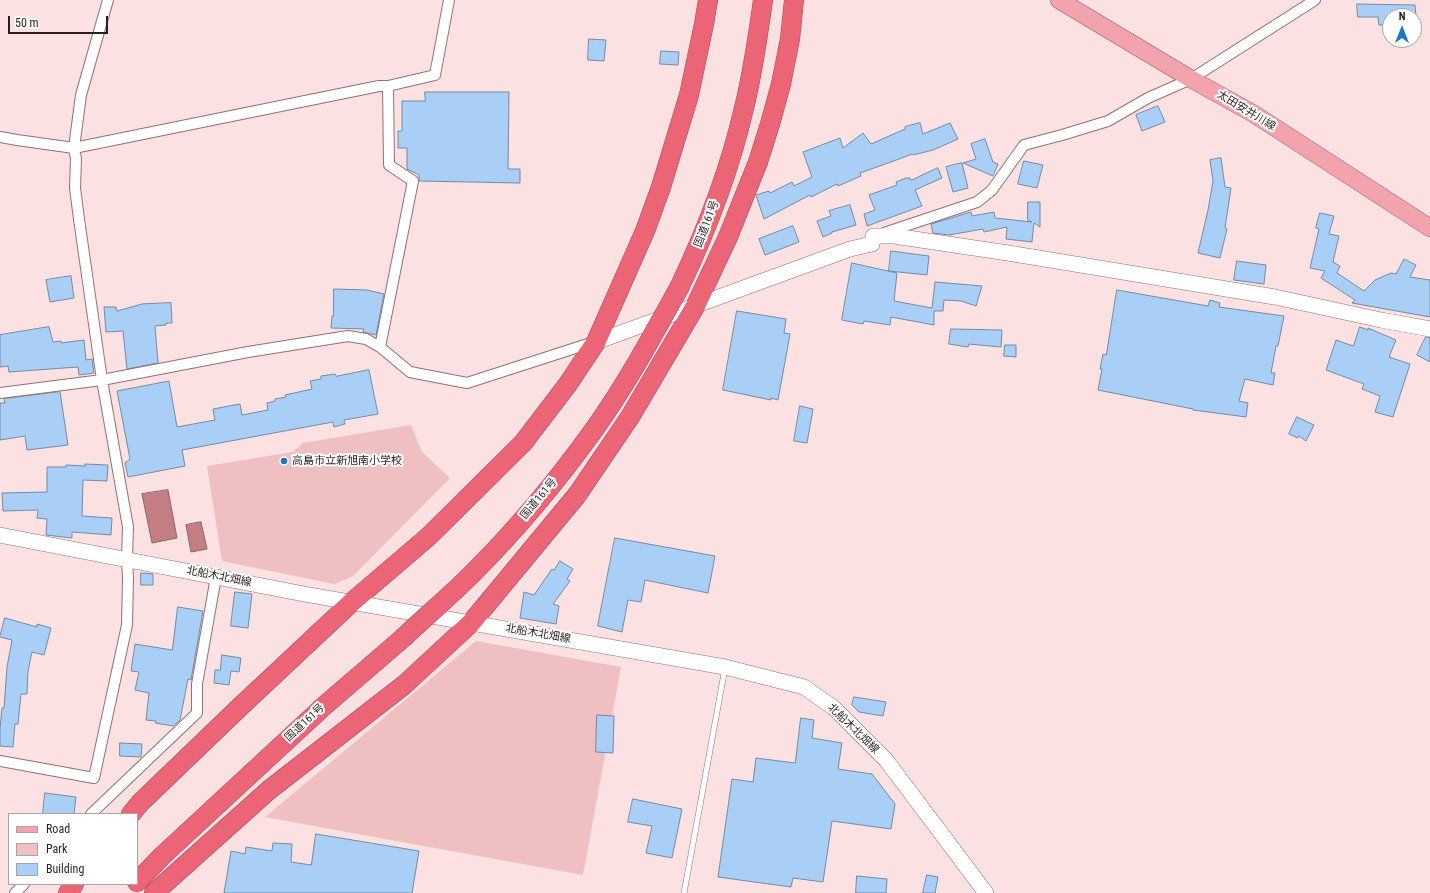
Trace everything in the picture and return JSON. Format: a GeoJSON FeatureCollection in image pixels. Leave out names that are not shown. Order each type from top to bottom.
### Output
{"type":"FeatureCollection","features":[{"type":"Feature","properties":{"kind":"highway"},"geometry":{"type":"LineString","coordinates":[[132,813],[140,803],[242,705],[352,602],[428,537],[523,443],[568,384],[596,342],[645,231],[661,187],[689,95],[708,0]]}},
{"type":"Feature","properties":{"kind":"highway","name":"国道161号"},"geometry":{"type":"LineString","coordinates":[[138,881],[162,856],[318,711],[403,638],[472,574],[526,515],[593,431],[649,343],[680,286],[708,221],[740,125],[754,62],[764,0]]}},
{"type":"Feature","properties":{"kind":"highway"},"geometry":{"type":"LineString","coordinates":[[154,893],[269,790],[404,685],[471,623],[576,494],[630,416],[696,305],[728,237],[758,162],[781,84],[790,39],[794,0]]}},
{"type":"Feature","properties":{"kind":"highway","name":"国道161号"},"geometry":{"type":"LineString","coordinates":[[126,893],[134,885]]}},
{"type":"Feature","properties":{"kind":"main road","name":"太田安井川線"},"geometry":{"type":"LineString","coordinates":[[1059,0],[1191,79],[1254,114],[1430,228]]}},
{"type":"Feature","properties":{"kind":"main road"},"geometry":{"type":"LineString","coordinates":[[596,342],[850,249],[872,244],[873,236],[894,236],[1008,253],[1275,297],[1430,329]]}},
{"type":"Feature","properties":{"kind":"main road","name":"北船木北畑線"},"geometry":{"type":"LineString","coordinates":[[0,534],[127,560],[352,602],[725,667],[804,687],[834,708],[886,760],[986,893]]}},
{"type":"Feature","properties":{"kind":"street"},"geometry":{"type":"LineString","coordinates":[[0,761],[94,778],[127,625],[128,527],[102,380],[78,219],[75,188],[76,159],[74,148],[81,95],[108,0]]}},
{"type":"Feature","properties":{"kind":"street"},"geometry":{"type":"LineString","coordinates":[[0,137],[74,148],[379,86],[388,86],[434,75],[449,0]]}},
{"type":"Feature","properties":{"kind":"street"},"geometry":{"type":"LineString","coordinates":[[873,236],[977,202],[992,190],[1024,145],[1108,121],[1148,98],[1191,79],[1315,0]]}},
{"type":"Feature","properties":{"kind":"street"},"geometry":{"type":"LineString","coordinates":[[380,347],[413,181],[390,165],[388,86]]}},
{"type":"Feature","properties":{"kind":"street"},"geometry":{"type":"LineString","coordinates":[[0,393],[102,380],[248,352],[348,336],[366,339],[380,347],[410,372],[467,383],[596,342]]}},
{"type":"Feature","properties":{"kind":"street"},"geometry":{"type":"LineString","coordinates":[[92,813],[197,713],[197,684],[216,577]]}},
{"type":"Feature","properties":{"kind":"street"},"geometry":{"type":"LineString","coordinates":[[15,893],[23,885]]}},
{"type":"Feature","properties":{"kind":"lane"},"geometry":{"type":"LineString","coordinates":[[684,893],[725,667]]}},
{"type":"Feature","properties":{"kind":"green space"},"geometry":{"type":"Polygon","coordinates":[[[411,425],[422,452],[450,478],[353,576],[334,584],[222,561],[207,466],[293,452],[303,443],[411,425]]]}},
{"type":"Feature","properties":{"kind":"green space"},"geometry":{"type":"Polygon","coordinates":[[[476,641],[621,667],[583,875],[265,817],[476,641]]]}},
{"type":"Feature","properties":{"kind":"shaded area"},"geometry":{"type":"Polygon","coordinates":[[[168,490],[177,538],[152,543],[142,494],[168,490]]]}},
{"type":"Feature","properties":{"kind":"shaded area"},"geometry":{"type":"Polygon","coordinates":[[[201,522],[207,549],[191,552],[186,525],[201,522]]]}},
{"type":"Feature","properties":{"kind":"building"},"geometry":{"type":"Polygon","coordinates":[[[1357,4],[1415,5],[1415,8],[1382,8],[1382,25],[1379,25],[1378,17],[1358,17],[1357,4]]]}},
{"type":"Feature","properties":{"kind":"building"},"geometry":{"type":"Polygon","coordinates":[[[589,39],[606,40],[604,61],[588,60],[589,39]]]}},
{"type":"Feature","properties":{"kind":"building"},"geometry":{"type":"Polygon","coordinates":[[[661,51],[679,52],[678,65],[660,64],[661,51]]]}},
{"type":"Feature","properties":{"kind":"building"},"geometry":{"type":"Polygon","coordinates":[[[425,92],[509,92],[508,169],[520,169],[520,183],[419,181],[419,175],[407,169],[407,148],[398,148],[398,131],[402,131],[402,101],[425,101],[425,92]]]}},
{"type":"Feature","properties":{"kind":"building"},"geometry":{"type":"Polygon","coordinates":[[[1158,106],[1165,122],[1142,131],[1136,115],[1158,106]]]}},
{"type":"Feature","properties":{"kind":"building"},"geometry":{"type":"Polygon","coordinates":[[[920,123],[923,134],[950,123],[958,139],[933,150],[912,154],[860,173],[861,176],[838,186],[837,184],[811,197],[810,195],[764,219],[756,195],[769,191],[770,193],[792,182],[794,186],[812,177],[803,152],[840,138],[843,148],[863,133],[871,144],[905,129],[905,127],[920,123]]]}},
{"type":"Feature","properties":{"kind":"building"},"geometry":{"type":"Polygon","coordinates":[[[985,139],[993,162],[998,164],[993,176],[963,163],[976,159],[971,144],[985,139]]]}},
{"type":"Feature","properties":{"kind":"building"},"geometry":{"type":"Polygon","coordinates":[[[1221,158],[1225,187],[1231,188],[1225,228],[1227,229],[1220,258],[1198,253],[1213,181],[1210,160],[1221,158]]]}},
{"type":"Feature","properties":{"kind":"building"},"geometry":{"type":"Polygon","coordinates":[[[1024,161],[1043,165],[1037,188],[1018,184],[1024,161]]]}},
{"type":"Feature","properties":{"kind":"building"},"geometry":{"type":"Polygon","coordinates":[[[962,163],[968,188],[953,192],[946,167],[962,163]]]}},
{"type":"Feature","properties":{"kind":"building"},"geometry":{"type":"Polygon","coordinates":[[[938,168],[942,178],[915,190],[922,206],[867,226],[864,214],[875,210],[869,195],[897,185],[896,182],[906,178],[910,178],[911,180],[938,168]]]}},
{"type":"Feature","properties":{"kind":"building"},"geometry":{"type":"Polygon","coordinates":[[[1028,202],[1040,202],[1040,227],[1034,223],[1032,242],[1006,239],[1007,227],[984,232],[983,229],[949,235],[933,233],[931,224],[971,212],[972,216],[994,212],[995,218],[1032,222],[1028,220],[1028,202]]]}},
{"type":"Feature","properties":{"kind":"building"},"geometry":{"type":"Polygon","coordinates":[[[850,205],[856,225],[832,232],[823,237],[817,221],[831,216],[829,211],[850,205]]]}},
{"type":"Feature","properties":{"kind":"building"},"geometry":{"type":"Polygon","coordinates":[[[1320,213],[1334,216],[1329,234],[1339,236],[1333,262],[1340,266],[1337,273],[1364,291],[1375,280],[1391,273],[1396,274],[1404,259],[1416,265],[1410,277],[1430,280],[1430,317],[1352,303],[1355,300],[1321,278],[1325,271],[1310,268],[1319,229],[1316,228],[1320,213]]]}},
{"type":"Feature","properties":{"kind":"building"},"geometry":{"type":"Polygon","coordinates":[[[793,226],[799,242],[765,255],[759,239],[793,226]]]}},
{"type":"Feature","properties":{"kind":"building"},"geometry":{"type":"Polygon","coordinates":[[[891,251],[929,256],[927,275],[889,271],[891,251]]]}},
{"type":"Feature","properties":{"kind":"building"},"geometry":{"type":"Polygon","coordinates":[[[1237,261],[1266,265],[1264,284],[1234,280],[1237,261]]]}},
{"type":"Feature","properties":{"kind":"building"},"geometry":{"type":"Polygon","coordinates":[[[852,263],[897,273],[894,301],[932,308],[935,282],[982,286],[976,306],[961,301],[944,300],[943,311],[934,311],[934,325],[891,317],[890,325],[864,321],[863,324],[842,320],[852,263]]]}},
{"type":"Feature","properties":{"kind":"building"},"geometry":{"type":"Polygon","coordinates":[[[71,276],[74,298],[50,302],[46,280],[71,276]]]}},
{"type":"Feature","properties":{"kind":"building"},"geometry":{"type":"Polygon","coordinates":[[[334,289],[367,290],[384,294],[376,335],[363,332],[364,329],[331,328],[334,289]]]}},
{"type":"Feature","properties":{"kind":"building"},"geometry":{"type":"Polygon","coordinates":[[[1117,290],[1208,306],[1210,300],[1220,303],[1219,307],[1284,316],[1271,373],[1275,373],[1273,385],[1245,379],[1239,401],[1248,403],[1246,417],[1193,410],[1098,390],[1102,369],[1100,369],[1103,354],[1106,355],[1117,290]]]}},
{"type":"Feature","properties":{"kind":"building"},"geometry":{"type":"Polygon","coordinates":[[[171,303],[172,323],[155,326],[158,363],[127,369],[123,331],[106,332],[104,307],[116,307],[117,311],[142,304],[171,303]]]}},
{"type":"Feature","properties":{"kind":"building"},"geometry":{"type":"Polygon","coordinates":[[[737,311],[786,319],[784,333],[790,334],[778,400],[771,398],[771,400],[723,390],[737,311]]]}},
{"type":"Feature","properties":{"kind":"building"},"geometry":{"type":"Polygon","coordinates":[[[49,327],[53,342],[61,341],[61,343],[84,340],[86,360],[92,359],[94,373],[79,375],[78,367],[9,372],[8,366],[0,367],[0,335],[49,327]]]}},
{"type":"Feature","properties":{"kind":"building"},"geometry":{"type":"Polygon","coordinates":[[[1360,327],[1368,330],[1368,328],[1396,340],[1389,357],[1410,364],[1393,417],[1375,412],[1380,396],[1362,389],[1364,384],[1326,370],[1336,340],[1353,346],[1360,327]]]}},
{"type":"Feature","properties":{"kind":"building"},"geometry":{"type":"Polygon","coordinates":[[[951,329],[1002,330],[1001,347],[969,344],[968,347],[949,344],[951,329]]]}},
{"type":"Feature","properties":{"kind":"building"},"geometry":{"type":"Polygon","coordinates":[[[1426,337],[1430,338],[1430,362],[1417,355],[1426,337]]]}},
{"type":"Feature","properties":{"kind":"building"},"geometry":{"type":"Polygon","coordinates":[[[1005,345],[1016,345],[1016,357],[1004,356],[1005,345]]]}},
{"type":"Feature","properties":{"kind":"building"},"geometry":{"type":"Polygon","coordinates":[[[369,370],[378,414],[344,420],[345,424],[334,427],[333,422],[182,450],[185,466],[128,477],[125,463],[130,459],[117,391],[169,381],[177,427],[215,420],[213,409],[240,404],[242,415],[268,410],[267,403],[275,401],[275,399],[286,397],[285,395],[312,389],[310,381],[321,379],[321,376],[335,374],[336,376],[369,370]]]}},
{"type":"Feature","properties":{"kind":"building"},"geometry":{"type":"Polygon","coordinates":[[[60,392],[68,445],[27,450],[25,436],[0,440],[0,403],[5,403],[4,399],[60,392]]]}},
{"type":"Feature","properties":{"kind":"building"},"geometry":{"type":"Polygon","coordinates":[[[800,406],[813,409],[807,443],[794,441],[800,406]]]}},
{"type":"Feature","properties":{"kind":"building"},"geometry":{"type":"Polygon","coordinates":[[[1297,417],[1314,425],[1306,441],[1299,436],[1298,438],[1289,434],[1297,417]]]}},
{"type":"Feature","properties":{"kind":"building"},"geometry":{"type":"Polygon","coordinates":[[[85,464],[108,465],[107,481],[83,480],[82,516],[112,518],[111,535],[72,532],[72,538],[46,535],[47,519],[37,518],[38,510],[3,511],[2,493],[47,492],[47,467],[66,467],[66,465],[85,466],[85,464]]]}},
{"type":"Feature","properties":{"kind":"building"},"geometry":{"type":"Polygon","coordinates":[[[615,538],[715,556],[708,593],[645,580],[641,602],[628,600],[622,632],[598,626],[615,538]]]}},
{"type":"Feature","properties":{"kind":"building"},"geometry":{"type":"Polygon","coordinates":[[[560,561],[573,569],[567,579],[570,581],[553,604],[559,606],[556,624],[520,618],[524,592],[534,595],[552,569],[554,570],[560,561]]]}},
{"type":"Feature","properties":{"kind":"building"},"geometry":{"type":"Polygon","coordinates":[[[141,573],[153,574],[153,585],[141,585],[141,573]]]}},
{"type":"Feature","properties":{"kind":"building"},"geometry":{"type":"Polygon","coordinates":[[[235,592],[252,594],[248,628],[231,626],[235,592]]]}},
{"type":"Feature","properties":{"kind":"building"},"geometry":{"type":"Polygon","coordinates":[[[178,607],[203,611],[191,680],[188,679],[180,720],[173,726],[146,720],[149,693],[135,690],[139,672],[131,671],[135,644],[172,650],[178,607]]]}},
{"type":"Feature","properties":{"kind":"building"},"geometry":{"type":"Polygon","coordinates":[[[5,618],[37,627],[37,624],[51,628],[44,655],[32,652],[28,671],[27,694],[21,694],[18,724],[15,724],[13,747],[0,746],[2,708],[4,708],[7,667],[12,640],[0,637],[5,618]]]}},
{"type":"Feature","properties":{"kind":"building"},"geometry":{"type":"Polygon","coordinates":[[[222,655],[241,658],[239,672],[231,671],[229,685],[214,683],[215,670],[220,670],[222,655]]]}},
{"type":"Feature","properties":{"kind":"building"},"geometry":{"type":"Polygon","coordinates":[[[854,697],[886,702],[883,716],[859,712],[852,705],[854,697]]]}},
{"type":"Feature","properties":{"kind":"building"},"geometry":{"type":"Polygon","coordinates":[[[597,715],[614,716],[613,753],[596,752],[597,715]]]}},
{"type":"Feature","properties":{"kind":"building"},"geometry":{"type":"Polygon","coordinates":[[[801,718],[814,720],[812,738],[842,743],[838,769],[872,774],[895,804],[891,829],[832,821],[823,882],[793,878],[791,887],[718,877],[732,779],[753,782],[756,758],[795,763],[801,718]]]}},
{"type":"Feature","properties":{"kind":"building"},"geometry":{"type":"Polygon","coordinates":[[[120,743],[142,744],[141,757],[120,756],[120,743]]]}},
{"type":"Feature","properties":{"kind":"building"},"geometry":{"type":"Polygon","coordinates":[[[45,793],[76,797],[74,813],[43,813],[45,793]]]}},
{"type":"Feature","properties":{"kind":"building"},"geometry":{"type":"Polygon","coordinates":[[[633,799],[682,809],[672,858],[646,853],[652,826],[628,822],[633,799]]]}},
{"type":"Feature","properties":{"kind":"building"},"geometry":{"type":"Polygon","coordinates":[[[316,834],[419,851],[412,893],[224,893],[231,851],[245,854],[246,847],[272,851],[273,843],[292,844],[291,862],[311,865],[316,834]]]}},
{"type":"Feature","properties":{"kind":"building"},"geometry":{"type":"Polygon","coordinates":[[[927,875],[938,877],[935,893],[923,893],[927,875]]]}},
{"type":"Feature","properties":{"kind":"building"},"geometry":{"type":"Polygon","coordinates":[[[857,876],[887,879],[886,893],[856,893],[857,876]]]}},
{"type":"Feature","properties":{"kind":"place","name":"高島市立新旭南小学校"},"geometry":{"type":"Point","coordinates":[284,461]}}]}
